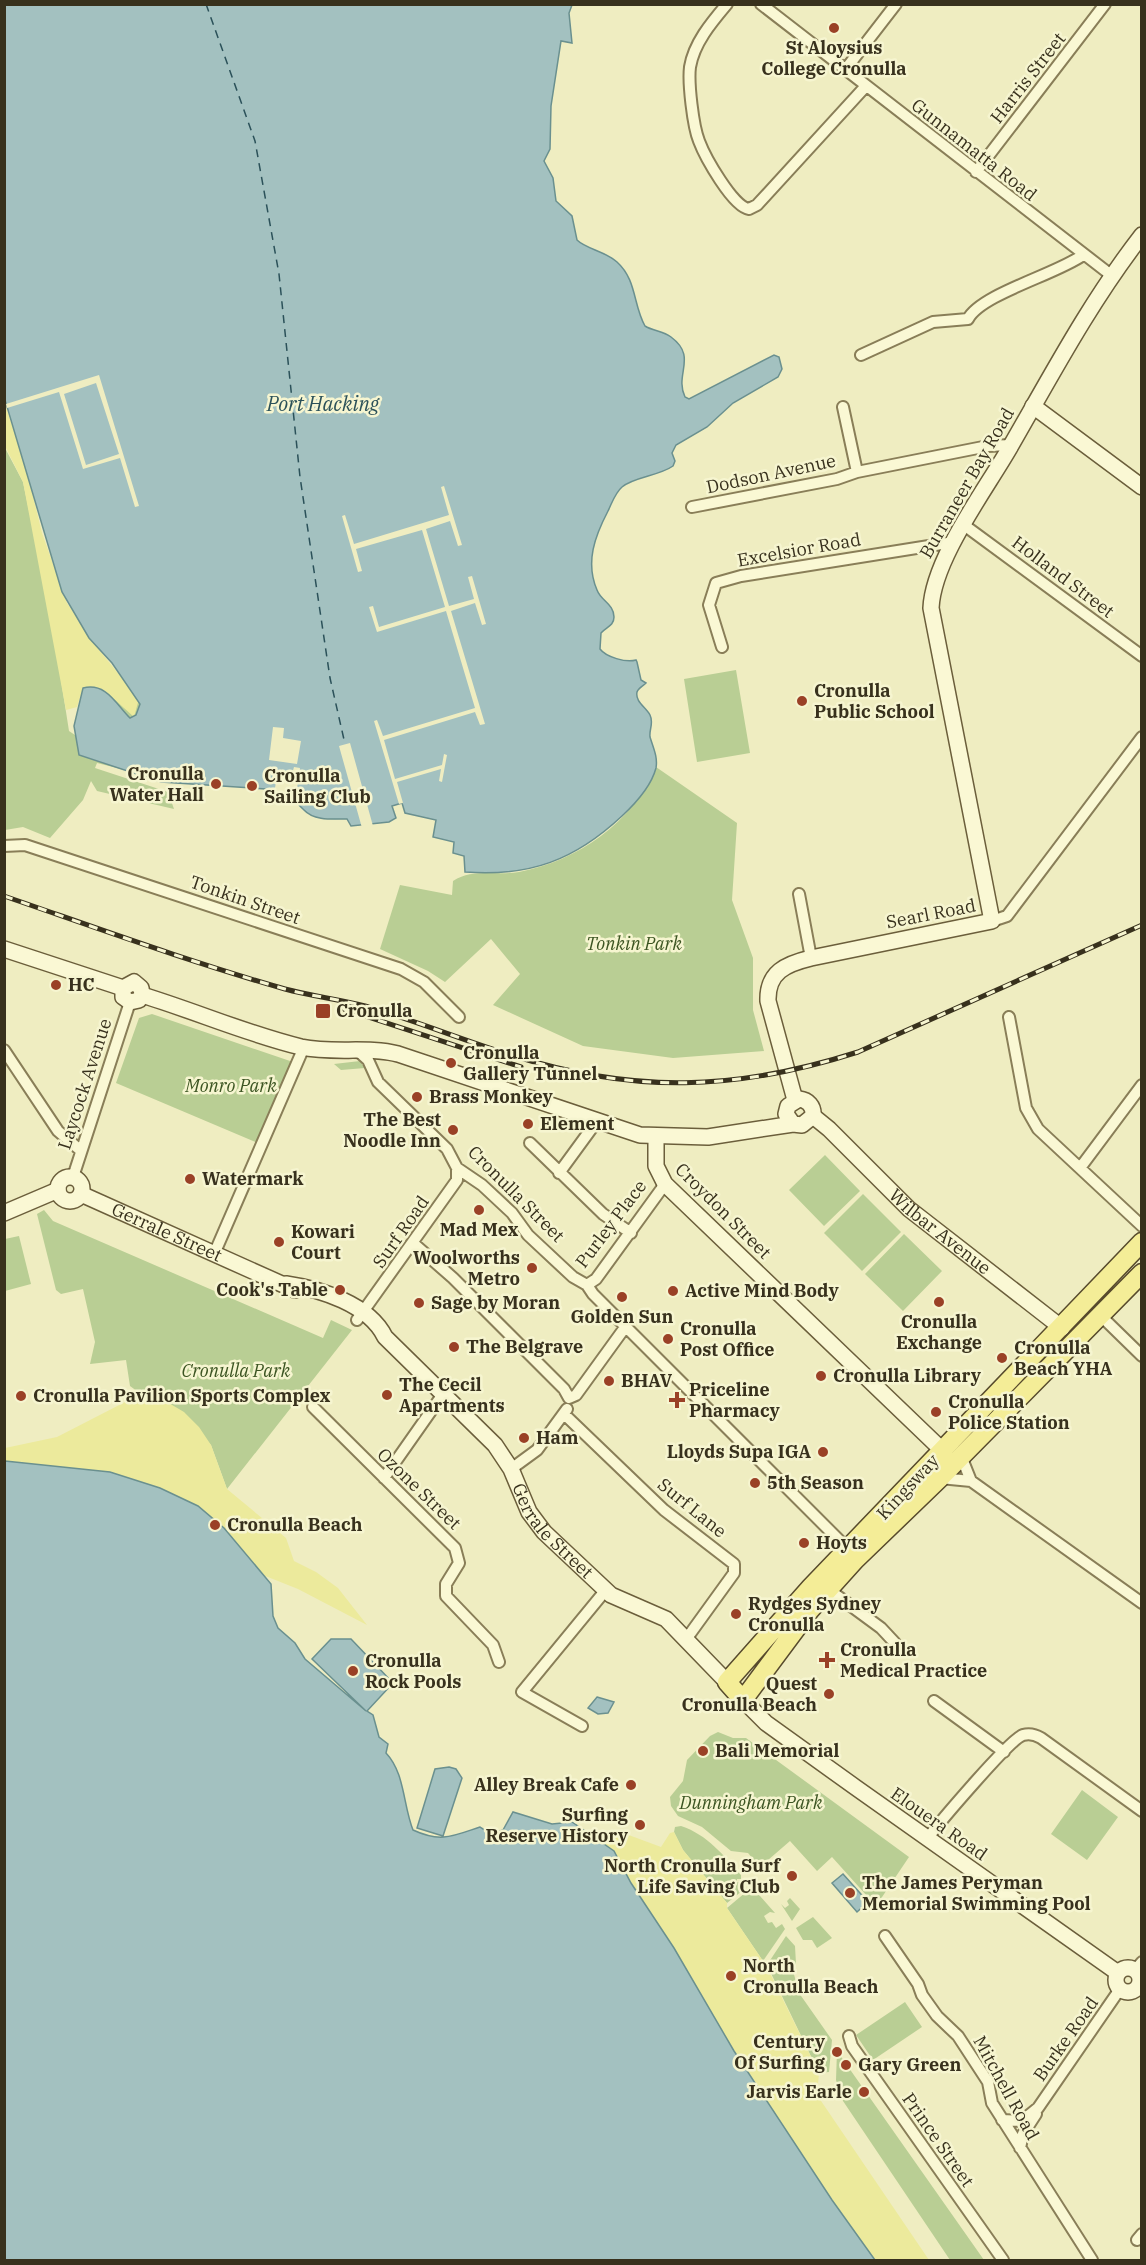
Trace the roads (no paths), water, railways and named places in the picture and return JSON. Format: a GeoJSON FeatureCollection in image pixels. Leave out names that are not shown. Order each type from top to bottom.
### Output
{"type":"FeatureCollection","features":[{"type":"Feature","properties":{"kind":"main road","name":"Kingsway"},"geometry":{"type":"LineString","coordinates":[[743,1700],[828,1589],[988,1428],[1069,1334],[1142,1242]]}},
{"type":"Feature","properties":{"kind":"main road","name":"Kingsway"},"geometry":{"type":"LineString","coordinates":[[727,1682],[811,1587],[942,1450],[1069,1334],[1100,1315],[1142,1273]]}},
{"type":"Feature","properties":{"kind":"main road"},"geometry":{"type":"LineString","coordinates":[[914,1500],[937,1466],[942,1450],[957,1446],[988,1428]]}},
{"type":"Feature","properties":{"kind":"main road"},"geometry":{"type":"LineString","coordinates":[[752,1656],[752,1664],[758,1669],[774,1660]]}},
{"type":"Feature","properties":{"kind":"main road","name":"Gerrale Street"},"geometry":{"type":"LineString","coordinates":[[727,1682],[743,1700]]}},
{"type":"Feature","properties":{"kind":"street"},"geometry":{"type":"LineString","coordinates":[[727,4],[703,35],[690,66],[690,80],[699,141],[724,186],[742,207],[749,209],[757,205],[865,87]]}},
{"type":"Feature","properties":{"kind":"street","name":"Gunnamatta Road"},"geometry":{"type":"LineString","coordinates":[[761,4],[865,87],[1111,275]]}},
{"type":"Feature","properties":{"kind":"street"},"geometry":{"type":"LineString","coordinates":[[845,70],[897,4]]}},
{"type":"Feature","properties":{"kind":"street","name":"Harris Street"},"geometry":{"type":"LineString","coordinates":[[976,172],[1106,4]]}},
{"type":"Feature","properties":{"kind":"street","name":"Burraneer Bay Road"},"geometry":{"type":"LineString","coordinates":[[992,921],[931,608],[934,579],[1111,275],[1142,235]]}},
{"type":"Feature","properties":{"kind":"street"},"geometry":{"type":"LineString","coordinates":[[861,355],[933,322],[968,319],[973,312],[993,299],[1068,266],[1083,255]]}},
{"type":"Feature","properties":{"kind":"street"},"geometry":{"type":"LineString","coordinates":[[1033,406],[1142,487]]}},
{"type":"Feature","properties":{"kind":"street","name":"Dodson Avenue"},"geometry":{"type":"LineString","coordinates":[[843,407],[857,472]]}},
{"type":"Feature","properties":{"kind":"street","name":"Dodson Avenue"},"geometry":{"type":"LineString","coordinates":[[692,507],[988,446],[1011,445]]}},
{"type":"Feature","properties":{"kind":"street","name":"Holland Street"},"geometry":{"type":"LineString","coordinates":[[964,525],[1142,656]]}},
{"type":"Feature","properties":{"kind":"street","name":"Excelsior Road"},"geometry":{"type":"LineString","coordinates":[[722,647],[709,605],[716,583],[741,576],[954,542]]}},
{"type":"Feature","properties":{"kind":"street","name":"Searl Road"},"geometry":{"type":"LineString","coordinates":[[795,1100],[768,993],[774,975],[783,966],[810,958],[1007,916],[1142,737]]}},
{"type":"Feature","properties":{"kind":"street","name":"Tonkin Street"},"geometry":{"type":"LineString","coordinates":[[4,846],[25,845],[401,969],[424,982],[459,1017]]}},
{"type":"Feature","properties":{"kind":"street"},"geometry":{"type":"LineString","coordinates":[[799,894],[810,958]]}},
{"type":"Feature","properties":{"kind":"street"},"geometry":{"type":"LineString","coordinates":[[4,949],[123,988],[134,982],[141,988],[136,998],[304,1047],[398,1054],[648,1136],[708,1137],[769,1128],[790,1119],[805,1125],[813,1116],[812,1107],[807,1101],[795,1100],[788,1106],[790,1119]]}},
{"type":"Feature","properties":{"kind":"street","name":"Laycock Avenue"},"geometry":{"type":"LineString","coordinates":[[73,1177],[80,1150],[136,998]]}},
{"type":"Feature","properties":{"kind":"street"},"geometry":{"type":"LineString","coordinates":[[1009,1017],[1026,1108],[1031,1119],[1142,1226]]}},
{"type":"Feature","properties":{"kind":"street"},"geometry":{"type":"LineString","coordinates":[[215,1252],[304,1047]]}},
{"type":"Feature","properties":{"kind":"street"},"geometry":{"type":"LineString","coordinates":[[4,1050],[58,1131],[80,1150]]}},
{"type":"Feature","properties":{"kind":"street","name":"Cronulla Street"},"geometry":{"type":"LineString","coordinates":[[358,1052],[368,1060],[378,1082],[447,1149],[458,1168],[482,1185],[506,1207],[528,1235],[573,1277],[587,1285],[593,1294],[848,1549]]}},
{"type":"Feature","properties":{"kind":"street"},"geometry":{"type":"LineString","coordinates":[[1080,1168],[1142,1085]]}},
{"type":"Feature","properties":{"kind":"street","name":"Wilbar Avenue"},"geometry":{"type":"LineString","coordinates":[[813,1116],[830,1129],[909,1209],[1069,1334]]}},
{"type":"Feature","properties":{"kind":"street"},"geometry":{"type":"LineString","coordinates":[[559,1173],[597,1121]]}},
{"type":"Feature","properties":{"kind":"street","name":"Croydon Street"},"geometry":{"type":"LineString","coordinates":[[648,1136],[656,1166],[665,1184],[942,1450]]}},
{"type":"Feature","properties":{"kind":"street"},"geometry":{"type":"LineString","coordinates":[[530,1143],[603,1214],[631,1233]]}},
{"type":"Feature","properties":{"kind":"street","name":"Surf Road"},"geometry":{"type":"LineString","coordinates":[[360,1316],[457,1180],[458,1168]]}},
{"type":"Feature","properties":{"kind":"street"},"geometry":{"type":"LineString","coordinates":[[4,1213],[57,1190],[62,1179],[73,1177],[81,1184],[81,1194],[77,1199],[67,1201],[60,1197],[57,1190]]}},
{"type":"Feature","properties":{"kind":"street","name":"Purley Place"},"geometry":{"type":"LineString","coordinates":[[587,1285],[596,1279],[665,1184]]}},
{"type":"Feature","properties":{"kind":"street","name":"Gerrale Street"},"geometry":{"type":"LineString","coordinates":[[81,1194],[286,1284],[316,1290],[379,1325],[385,1337],[486,1434],[511,1469],[518,1490],[536,1522],[604,1591],[616,1599],[660,1615],[687,1638],[727,1682]]}},
{"type":"Feature","properties":{"kind":"street"},"geometry":{"type":"LineString","coordinates":[[413,1243],[453,1278],[564,1389],[569,1398],[564,1414],[537,1449],[511,1469]]}},
{"type":"Feature","properties":{"kind":"street"},"geometry":{"type":"LineString","coordinates":[[1100,1315],[1142,1356]]}},
{"type":"Feature","properties":{"kind":"street"},"geometry":{"type":"LineString","coordinates":[[569,1398],[576,1395],[626,1326]]}},
{"type":"Feature","properties":{"kind":"street"},"geometry":{"type":"LineString","coordinates":[[384,1478],[443,1394]]}},
{"type":"Feature","properties":{"kind":"street","name":"Ozone Street"},"geometry":{"type":"LineString","coordinates":[[313,1407],[455,1548],[459,1563],[446,1584],[446,1596],[493,1645],[499,1662]]}},
{"type":"Feature","properties":{"kind":"street","name":"Surf Lane"},"geometry":{"type":"LineString","coordinates":[[564,1414],[664,1510],[734,1564],[735,1571],[687,1638]]}},
{"type":"Feature","properties":{"kind":"street"},"geometry":{"type":"LineString","coordinates":[[961,1456],[971,1481]]}},
{"type":"Feature","properties":{"kind":"street"},"geometry":{"type":"LineString","coordinates":[[940,1478],[971,1481],[1142,1603]]}},
{"type":"Feature","properties":{"kind":"street"},"geometry":{"type":"LineString","coordinates":[[828,1589],[881,1628],[895,1643]]}},
{"type":"Feature","properties":{"kind":"street"},"geometry":{"type":"LineString","coordinates":[[582,1726],[522,1692],[604,1591]]}},
{"type":"Feature","properties":{"kind":"street","name":"Elouera Road"},"geometry":{"type":"LineString","coordinates":[[743,1700],[766,1723],[1118,1973]]}},
{"type":"Feature","properties":{"kind":"street"},"geometry":{"type":"LineString","coordinates":[[934,1701],[1004,1752]]}},
{"type":"Feature","properties":{"kind":"street"},"geometry":{"type":"LineString","coordinates":[[927,1839],[1004,1752],[1024,1734],[1038,1736],[1142,1811]]}},
{"type":"Feature","properties":{"kind":"street","name":"Mitchell Road"},"geometry":{"type":"LineString","coordinates":[[885,1936],[918,1984],[922,1995],[937,2016],[958,2036],[988,2082],[992,2103],[1092,2260]]}},
{"type":"Feature","properties":{"kind":"street"},"geometry":{"type":"LineString","coordinates":[[1138,1966],[1139,1990],[1127,1992],[1120,1989],[1116,1980],[1118,1973],[1138,1966]]}},
{"type":"Feature","properties":{"kind":"street","name":"Burke Road"},"geometry":{"type":"LineString","coordinates":[[1020,2148],[1023,2134],[1035,2117],[1038,2108],[1120,1989]]}},
{"type":"Feature","properties":{"kind":"street","name":"Prince Street"},"geometry":{"type":"LineString","coordinates":[[849,2036],[852,2046],[1003,2260]]}},
{"type":"Feature","properties":{"kind":"street","name":"Burke Road"},"geometry":{"type":"LineString","coordinates":[[1002,2120],[1022,2121],[1038,2108]]}},
{"type":"Feature","properties":{"kind":"water","name":"Port Hacking"},"geometry":{"type":"Polygon","coordinates":[[[4,5],[572,5],[569,13],[572,43],[561,41],[551,106],[550,149],[544,161],[553,178],[556,201],[572,216],[577,240],[617,262],[628,277],[645,326],[668,335],[679,344],[684,359],[682,389],[685,397],[689,399],[774,355],[779,357],[782,369],[778,377],[733,403],[707,427],[676,445],[672,453],[675,461],[673,466],[622,487],[617,492],[599,530],[593,549],[593,580],[599,594],[612,609],[614,617],[611,624],[601,633],[600,649],[616,659],[636,660],[637,662],[641,680],[646,683],[638,689],[637,696],[651,718],[650,737],[655,752],[656,768],[651,782],[638,800],[587,844],[569,854],[531,868],[510,872],[465,872],[464,856],[453,853],[454,842],[433,837],[436,820],[405,813],[402,803],[392,806],[396,818],[389,822],[351,826],[347,819],[324,819],[308,814],[282,790],[161,782],[79,755],[74,726],[83,688],[98,688],[104,691],[130,718],[136,715],[140,704],[112,663],[89,638],[62,592],[5,400],[4,5]]]}},
{"type":"Feature","properties":{"kind":"water"},"geometry":{"type":"Polygon","coordinates":[[[5,1461],[110,1472],[160,1488],[198,1506],[224,1528],[271,1584],[273,1616],[278,1628],[295,1643],[305,1659],[366,1711],[312,1659],[331,1639],[351,1639],[393,1683],[367,1711],[373,1715],[379,1737],[388,1744],[386,1753],[397,1770],[413,1830],[431,1836],[447,1837],[480,1827],[491,1834],[503,1830],[513,1812],[552,1824],[572,1822],[614,1851],[631,1883],[674,1948],[734,2051],[832,2200],[875,2260],[5,2260],[5,1461]]]}},
{"type":"Feature","properties":{"kind":"water"},"geometry":{"type":"Polygon","coordinates":[[[597,1697],[614,1702],[608,1713],[598,1714],[588,1708],[597,1697]]]}},
{"type":"Feature","properties":{"kind":"water"},"geometry":{"type":"Polygon","coordinates":[[[449,1767],[456,1769],[462,1778],[443,1836],[417,1828],[435,1769],[449,1767]]]}},
{"type":"Feature","properties":{"kind":"water","name":"The James Peryman Memorial Swimming Pool"},"geometry":{"type":"Polygon","coordinates":[[[843,1874],[868,1902],[857,1912],[832,1883],[843,1874]]]}},
{"type":"Feature","properties":{"kind":"railway"},"geometry":{"type":"LineString","coordinates":[[4,896],[214,968],[285,989],[365,1006],[556,1068],[600,1076],[685,1083],[770,1074],[858,1052],[1142,925]]}},
{"type":"Feature","properties":{"kind":"railway"},"geometry":{"type":"LineString","coordinates":[[344,1009],[521,1067]]}},
{"type":"Feature","properties":{"kind":"place","name":"St Aloysius College Cronulla"},"geometry":{"type":"Point","coordinates":[834,28]}},
{"type":"Feature","properties":{"kind":"place","name":"Cronulla Public School"},"geometry":{"type":"Point","coordinates":[802,701]}},
{"type":"Feature","properties":{"kind":"place","name":"Cronulla Water Hall"},"geometry":{"type":"Point","coordinates":[216,784]}},
{"type":"Feature","properties":{"kind":"place","name":"Cronulla Sailing Club"},"geometry":{"type":"Point","coordinates":[252,786]}},
{"type":"Feature","properties":{"kind":"place","name":"HC"},"geometry":{"type":"Point","coordinates":[56,985]}},
{"type":"Feature","properties":{"kind":"place","name":"Cronulla"},"geometry":{"type":"Point","coordinates":[323,1011]}},
{"type":"Feature","properties":{"kind":"place","name":"Cronulla Gallery Tunnel"},"geometry":{"type":"Point","coordinates":[451,1063]}},
{"type":"Feature","properties":{"kind":"place","name":"Brass Monkey"},"geometry":{"type":"Point","coordinates":[417,1097]}},
{"type":"Feature","properties":{"kind":"place","name":"Element"},"geometry":{"type":"Point","coordinates":[528,1124]}},
{"type":"Feature","properties":{"kind":"place","name":"The Best Noodle Inn"},"geometry":{"type":"Point","coordinates":[453,1130]}},
{"type":"Feature","properties":{"kind":"place","name":"Watermark"},"geometry":{"type":"Point","coordinates":[190,1179]}},
{"type":"Feature","properties":{"kind":"place","name":"Mad Mex"},"geometry":{"type":"Point","coordinates":[479,1210]}},
{"type":"Feature","properties":{"kind":"place","name":"Kowari Court"},"geometry":{"type":"Point","coordinates":[279,1242]}},
{"type":"Feature","properties":{"kind":"place","name":"Woolworths Metro"},"geometry":{"type":"Point","coordinates":[532,1268]}},
{"type":"Feature","properties":{"kind":"place","name":"Cook's Table"},"geometry":{"type":"Point","coordinates":[340,1290]}},
{"type":"Feature","properties":{"kind":"place","name":"Active Mind Body"},"geometry":{"type":"Point","coordinates":[673,1291]}},
{"type":"Feature","properties":{"kind":"place","name":"Golden Sun"},"geometry":{"type":"Point","coordinates":[622,1297]}},
{"type":"Feature","properties":{"kind":"place","name":"Cronulla Exchange"},"geometry":{"type":"Point","coordinates":[939,1302]}},
{"type":"Feature","properties":{"kind":"place","name":"Sage by Moran"},"geometry":{"type":"Point","coordinates":[419,1303]}},
{"type":"Feature","properties":{"kind":"place","name":"Cronulla Post Office"},"geometry":{"type":"Point","coordinates":[668,1339]}},
{"type":"Feature","properties":{"kind":"place","name":"The Belgrave"},"geometry":{"type":"Point","coordinates":[454,1347]}},
{"type":"Feature","properties":{"kind":"place","name":"Cronulla Beach YHA"},"geometry":{"type":"Point","coordinates":[1002,1358]}},
{"type":"Feature","properties":{"kind":"place","name":"Cronulla Library"},"geometry":{"type":"Point","coordinates":[821,1376]}},
{"type":"Feature","properties":{"kind":"place","name":"BHAV"},"geometry":{"type":"Point","coordinates":[609,1381]}},
{"type":"Feature","properties":{"kind":"place","name":"The Cecil Apartments"},"geometry":{"type":"Point","coordinates":[387,1395]}},
{"type":"Feature","properties":{"kind":"place","name":"Cronulla Pavilion Sports Complex"},"geometry":{"type":"Point","coordinates":[21,1396]}},
{"type":"Feature","properties":{"kind":"place","name":"Priceline Pharmacy"},"geometry":{"type":"Point","coordinates":[677,1400]}},
{"type":"Feature","properties":{"kind":"place","name":"Cronulla Police Station"},"geometry":{"type":"Point","coordinates":[936,1412]}},
{"type":"Feature","properties":{"kind":"place","name":"Ham"},"geometry":{"type":"Point","coordinates":[524,1438]}},
{"type":"Feature","properties":{"kind":"place","name":"Lloyds Supa IGA"},"geometry":{"type":"Point","coordinates":[823,1452]}},
{"type":"Feature","properties":{"kind":"place","name":"5th Season"},"geometry":{"type":"Point","coordinates":[755,1483]}},
{"type":"Feature","properties":{"kind":"place","name":"Cronulla Beach"},"geometry":{"type":"Point","coordinates":[215,1525]}},
{"type":"Feature","properties":{"kind":"place","name":"Hoyts"},"geometry":{"type":"Point","coordinates":[804,1543]}},
{"type":"Feature","properties":{"kind":"place","name":"Rydges Sydney Cronulla"},"geometry":{"type":"Point","coordinates":[736,1614]}},
{"type":"Feature","properties":{"kind":"place","name":"Cronulla Medical Practice"},"geometry":{"type":"Point","coordinates":[827,1660]}},
{"type":"Feature","properties":{"kind":"place","name":"Cronulla Rock Pools"},"geometry":{"type":"Point","coordinates":[353,1671]}},
{"type":"Feature","properties":{"kind":"place","name":"Quest Cronulla Beach"},"geometry":{"type":"Point","coordinates":[829,1694]}},
{"type":"Feature","properties":{"kind":"place","name":"Bali Memorial"},"geometry":{"type":"Point","coordinates":[703,1751]}},
{"type":"Feature","properties":{"kind":"place","name":"Alley Break Cafe"},"geometry":{"type":"Point","coordinates":[631,1785]}},
{"type":"Feature","properties":{"kind":"place","name":"Surfing Reserve History"},"geometry":{"type":"Point","coordinates":[640,1825]}},
{"type":"Feature","properties":{"kind":"place","name":"North Cronulla Surf Life Saving Club"},"geometry":{"type":"Point","coordinates":[792,1876]}},
{"type":"Feature","properties":{"kind":"place","name":"The James Peryman Memorial Swimming Pool"},"geometry":{"type":"Point","coordinates":[850,1893]}},
{"type":"Feature","properties":{"kind":"place","name":"North Cronulla Beach"},"geometry":{"type":"Point","coordinates":[731,1976]}},
{"type":"Feature","properties":{"kind":"place","name":"Century Of Surfing"},"geometry":{"type":"Point","coordinates":[837,2052]}},
{"type":"Feature","properties":{"kind":"place","name":"Gary Green"},"geometry":{"type":"Point","coordinates":[846,2065]}},
{"type":"Feature","properties":{"kind":"place","name":"Jarvis Earle"},"geometry":{"type":"Point","coordinates":[864,2092]}},
{"type":"Feature","properties":{"kind":"park label","name":"Tonkin Park"},"geometry":{"type":"Point","coordinates":[634,944]}},
{"type":"Feature","properties":{"kind":"park label","name":"Monro Park"},"geometry":{"type":"Point","coordinates":[231,1086]}},
{"type":"Feature","properties":{"kind":"park label","name":"Cronulla Park"},"geometry":{"type":"Point","coordinates":[236,1371]}},
{"type":"Feature","properties":{"kind":"park label","name":"Dunningham Park"},"geometry":{"type":"Point","coordinates":[751,1803]}}]}
